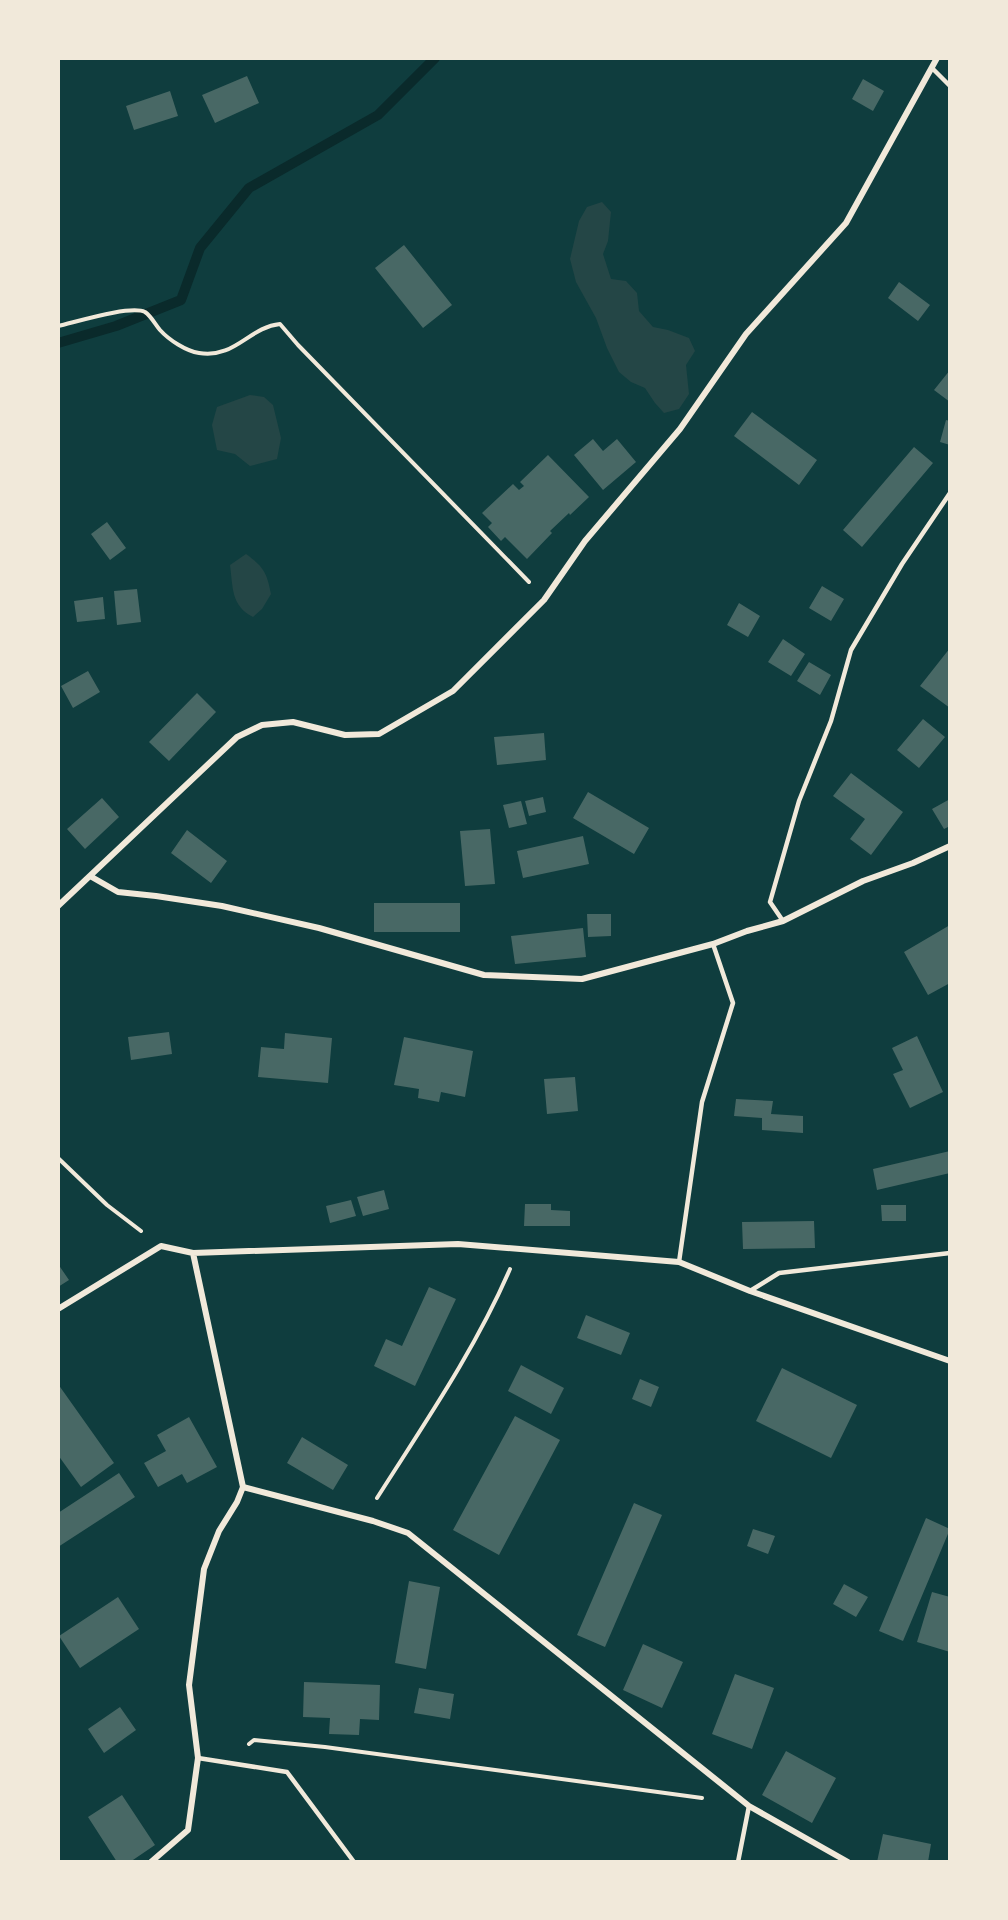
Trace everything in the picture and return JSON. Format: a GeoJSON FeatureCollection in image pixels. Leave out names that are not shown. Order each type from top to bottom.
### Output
{"type":"FeatureCollection","features":[{"type":"Feature","properties":{"kind":"street"},"geometry":{"type":"LineString","coordinates":[[58,906],[237,737],[262,725],[293,722],[345,735],[380,734],[453,691],[544,600],[585,541],[680,429],[746,334],[846,223],[937,58]]}},
{"type":"Feature","properties":{"kind":"street"},"geometry":{"type":"LineString","coordinates":[[90,876],[118,892],[222,906],[319,928],[484,975],[582,979],[713,944],[783,921],[863,881],[913,863],[950,846]]}},
{"type":"Feature","properties":{"kind":"street"},"geometry":{"type":"LineString","coordinates":[[58,1309],[161,1246],[192,1253],[458,1244],[680,1262],[750,1291],[950,1361]]}},
{"type":"Feature","properties":{"kind":"street"},"geometry":{"type":"LineString","coordinates":[[151,1862],[188,1830],[198,1758],[189,1685],[204,1569],[219,1531],[237,1502],[243,1487],[192,1253]]}},
{"type":"Feature","properties":{"kind":"street"},"geometry":{"type":"LineString","coordinates":[[243,1487],[373,1521],[408,1533],[749,1806],[848,1862]]}},
{"type":"Feature","properties":{"kind":"lane"},"geometry":{"type":"LineString","coordinates":[[932,68],[950,86]]}},
{"type":"Feature","properties":{"kind":"lane"},"geometry":{"type":"LineString","coordinates":[[783,921],[770,902],[799,801],[831,721],[851,650],[902,564],[950,493]]}},
{"type":"Feature","properties":{"kind":"lane"},"geometry":{"type":"LineString","coordinates":[[680,1262],[702,1102],[733,1003],[713,944]]}},
{"type":"Feature","properties":{"kind":"lane"},"geometry":{"type":"LineString","coordinates":[[750,1291],[779,1274],[950,1254]]}},
{"type":"Feature","properties":{"kind":"lane"},"geometry":{"type":"LineString","coordinates":[[198,1758],[287,1772],[354,1862]]}},
{"type":"Feature","properties":{"kind":"lane"},"geometry":{"type":"LineString","coordinates":[[738,1862],[749,1806]]}},
{"type":"Feature","properties":{"kind":"path"},"geometry":{"type":"LineString","coordinates":[[58,326],[117,312],[139,310],[147,313],[161,331],[177,343],[198,353],[223,353],[270,325],[280,324],[530,583],[551,590]]}},
{"type":"Feature","properties":{"kind":"path"},"geometry":{"type":"LineString","coordinates":[[58,1158],[108,1205],[161,1246]]}},
{"type":"Feature","properties":{"kind":"path"},"geometry":{"type":"LineString","coordinates":[[373,1521],[374,1503],[450,1383],[495,1305],[518,1249]]}},
{"type":"Feature","properties":{"kind":"path"},"geometry":{"type":"LineString","coordinates":[[238,1764],[244,1748],[254,1740],[325,1747],[706,1799],[726,1788]]}},
{"type":"Feature","properties":{"kind":"shaded area"},"geometry":{"type":"Polygon","coordinates":[[[602,202],[611,212],[608,241],[603,254],[611,279],[626,281],[637,293],[639,311],[653,327],[689,338],[695,351],[686,365],[689,394],[679,409],[664,413],[645,388],[631,382],[619,372],[596,318],[576,282],[570,259],[579,221],[587,207],[602,202]]]}},
{"type":"Feature","properties":{"kind":"shaded area"},"geometry":{"type":"Polygon","coordinates":[[[250,395],[264,397],[273,405],[281,438],[277,459],[250,466],[235,454],[217,450],[212,425],[217,407],[250,395]]]}},
{"type":"Feature","properties":{"kind":"shaded area"},"geometry":{"type":"Polygon","coordinates":[[[246,554],[264,571],[271,594],[262,609],[253,617],[246,613],[237,602],[230,565],[246,554]]]}},
{"type":"Feature","properties":{"kind":"building"},"geometry":{"type":"Polygon","coordinates":[[[247,76],[259,103],[215,123],[202,95],[247,76]]]}},
{"type":"Feature","properties":{"kind":"building"},"geometry":{"type":"Polygon","coordinates":[[[863,79],[884,91],[873,111],[852,99],[863,79]]]}},
{"type":"Feature","properties":{"kind":"building"},"geometry":{"type":"Polygon","coordinates":[[[170,91],[178,116],[134,130],[126,106],[170,91]]]}},
{"type":"Feature","properties":{"kind":"building"},"geometry":{"type":"Polygon","coordinates":[[[404,245],[452,305],[423,328],[375,268],[404,245]]]}},
{"type":"Feature","properties":{"kind":"building"},"geometry":{"type":"Polygon","coordinates":[[[899,282],[930,305],[918,321],[888,298],[899,282]]]}},
{"type":"Feature","properties":{"kind":"building"},"geometry":{"type":"Polygon","coordinates":[[[950,370],[950,402],[934,390],[950,370]]]}},
{"type":"Feature","properties":{"kind":"building"},"geometry":{"type":"Polygon","coordinates":[[[752,412],[817,460],[799,485],[734,436],[752,412]]]}},
{"type":"Feature","properties":{"kind":"building"},"geometry":{"type":"Polygon","coordinates":[[[946,420],[950,421],[950,445],[940,442],[946,420]]]}},
{"type":"Feature","properties":{"kind":"building"},"geometry":{"type":"Polygon","coordinates":[[[593,439],[603,451],[617,439],[636,462],[603,490],[574,455],[593,439]]]}},
{"type":"Feature","properties":{"kind":"building"},"geometry":{"type":"Polygon","coordinates":[[[914,447],[933,463],[862,547],[843,530],[914,447]]]}},
{"type":"Feature","properties":{"kind":"building"},"geometry":{"type":"Polygon","coordinates":[[[548,455],[589,497],[550,531],[552,533],[527,559],[505,537],[501,541],[488,527],[492,523],[482,513],[513,484],[519,490],[524,486],[520,482],[548,455]]]}},
{"type":"Feature","properties":{"kind":"building"},"geometry":{"type":"Polygon","coordinates":[[[107,522],[126,548],[110,560],[91,534],[107,522]]]}},
{"type":"Feature","properties":{"kind":"building"},"geometry":{"type":"Polygon","coordinates":[[[822,586],[844,599],[831,621],[809,608],[822,586]]]}},
{"type":"Feature","properties":{"kind":"building"},"geometry":{"type":"Polygon","coordinates":[[[137,589],[141,622],[117,625],[114,591],[137,589]]]}},
{"type":"Feature","properties":{"kind":"building"},"geometry":{"type":"Polygon","coordinates":[[[103,597],[105,619],[77,622],[74,601],[103,597]]]}},
{"type":"Feature","properties":{"kind":"building"},"geometry":{"type":"Polygon","coordinates":[[[739,603],[760,616],[748,637],[727,625],[739,603]]]}},
{"type":"Feature","properties":{"kind":"building"},"geometry":{"type":"Polygon","coordinates":[[[783,639],[805,654],[791,676],[768,662],[783,639]]]}},
{"type":"Feature","properties":{"kind":"building"},"geometry":{"type":"Polygon","coordinates":[[[950,648],[950,708],[920,686],[950,648]]]}},
{"type":"Feature","properties":{"kind":"building"},"geometry":{"type":"Polygon","coordinates":[[[809,662],[831,675],[820,695],[797,681],[809,662]]]}},
{"type":"Feature","properties":{"kind":"building"},"geometry":{"type":"Polygon","coordinates":[[[88,671],[100,692],[73,708],[61,686],[88,671]]]}},
{"type":"Feature","properties":{"kind":"building"},"geometry":{"type":"Polygon","coordinates":[[[197,693],[216,712],[169,761],[149,742],[197,693]]]}},
{"type":"Feature","properties":{"kind":"building"},"geometry":{"type":"Polygon","coordinates":[[[923,719],[945,737],[919,768],[897,750],[923,719]]]}},
{"type":"Feature","properties":{"kind":"building"},"geometry":{"type":"Polygon","coordinates":[[[544,733],[546,760],[497,765],[494,737],[544,733]]]}},
{"type":"Feature","properties":{"kind":"building"},"geometry":{"type":"Polygon","coordinates":[[[851,773],[903,812],[871,855],[850,839],[865,819],[833,796],[851,773]]]}},
{"type":"Feature","properties":{"kind":"building"},"geometry":{"type":"Polygon","coordinates":[[[588,792],[649,828],[634,854],[573,818],[588,792]]]}},
{"type":"Feature","properties":{"kind":"building"},"geometry":{"type":"Polygon","coordinates":[[[543,797],[546,812],[529,816],[525,801],[543,797]]]}},
{"type":"Feature","properties":{"kind":"building"},"geometry":{"type":"Polygon","coordinates":[[[102,798],[119,817],[85,849],[67,829],[102,798]]]}},
{"type":"Feature","properties":{"kind":"building"},"geometry":{"type":"Polygon","coordinates":[[[950,799],[950,826],[944,829],[932,809],[950,799]]]}},
{"type":"Feature","properties":{"kind":"building"},"geometry":{"type":"Polygon","coordinates":[[[521,801],[527,824],[509,828],[503,805],[521,801]]]}},
{"type":"Feature","properties":{"kind":"building"},"geometry":{"type":"Polygon","coordinates":[[[490,829],[495,884],[465,886],[460,831],[490,829]]]}},
{"type":"Feature","properties":{"kind":"building"},"geometry":{"type":"Polygon","coordinates":[[[187,830],[227,861],[211,883],[171,853],[187,830]]]}},
{"type":"Feature","properties":{"kind":"building"},"geometry":{"type":"Polygon","coordinates":[[[583,836],[589,864],[523,878],[517,851],[583,836]]]}},
{"type":"Feature","properties":{"kind":"building"},"geometry":{"type":"Polygon","coordinates":[[[374,903],[460,903],[460,932],[374,932],[374,903]]]}},
{"type":"Feature","properties":{"kind":"building"},"geometry":{"type":"Polygon","coordinates":[[[587,914],[611,914],[611,936],[588,937],[587,914]]]}},
{"type":"Feature","properties":{"kind":"building"},"geometry":{"type":"Polygon","coordinates":[[[950,925],[950,983],[928,995],[904,952],[950,925]]]}},
{"type":"Feature","properties":{"kind":"building"},"geometry":{"type":"Polygon","coordinates":[[[583,928],[586,957],[515,964],[511,936],[583,928]]]}},
{"type":"Feature","properties":{"kind":"building"},"geometry":{"type":"Polygon","coordinates":[[[169,1032],[172,1054],[131,1060],[128,1037],[169,1032]]]}},
{"type":"Feature","properties":{"kind":"building"},"geometry":{"type":"Polygon","coordinates":[[[285,1033],[332,1038],[328,1083],[258,1077],[261,1047],[284,1049],[285,1033]]]}},
{"type":"Feature","properties":{"kind":"building"},"geometry":{"type":"Polygon","coordinates":[[[917,1036],[943,1092],[910,1108],[893,1074],[903,1070],[892,1048],[917,1036]]]}},
{"type":"Feature","properties":{"kind":"building"},"geometry":{"type":"Polygon","coordinates":[[[404,1037],[473,1051],[465,1097],[441,1092],[439,1102],[418,1098],[419,1089],[394,1085],[404,1037]]]}},
{"type":"Feature","properties":{"kind":"building"},"geometry":{"type":"Polygon","coordinates":[[[575,1077],[578,1111],[547,1114],[544,1079],[575,1077]]]}},
{"type":"Feature","properties":{"kind":"building"},"geometry":{"type":"Polygon","coordinates":[[[736,1099],[773,1101],[771,1114],[803,1116],[803,1133],[762,1130],[762,1118],[734,1116],[736,1099]]]}},
{"type":"Feature","properties":{"kind":"building"},"geometry":{"type":"Polygon","coordinates":[[[950,1151],[950,1173],[877,1190],[873,1169],[950,1151]]]}},
{"type":"Feature","properties":{"kind":"building"},"geometry":{"type":"Polygon","coordinates":[[[384,1190],[389,1209],[363,1216],[357,1197],[384,1190]]]}},
{"type":"Feature","properties":{"kind":"building"},"geometry":{"type":"Polygon","coordinates":[[[351,1200],[356,1216],[330,1223],[326,1206],[351,1200]]]}},
{"type":"Feature","properties":{"kind":"building"},"geometry":{"type":"Polygon","coordinates":[[[525,1204],[551,1204],[551,1210],[570,1211],[570,1226],[524,1226],[525,1204]]]}},
{"type":"Feature","properties":{"kind":"building"},"geometry":{"type":"Polygon","coordinates":[[[881,1205],[906,1205],[906,1221],[882,1221],[881,1205]]]}},
{"type":"Feature","properties":{"kind":"building"},"geometry":{"type":"Polygon","coordinates":[[[814,1221],[815,1248],[743,1249],[742,1222],[814,1221]]]}},
{"type":"Feature","properties":{"kind":"building"},"geometry":{"type":"Polygon","coordinates":[[[58,1264],[69,1280],[58,1287],[58,1264]]]}},
{"type":"Feature","properties":{"kind":"building"},"geometry":{"type":"Polygon","coordinates":[[[429,1287],[456,1299],[415,1386],[374,1366],[386,1339],[402,1346],[429,1287]]]}},
{"type":"Feature","properties":{"kind":"building"},"geometry":{"type":"Polygon","coordinates":[[[586,1315],[630,1333],[621,1355],[577,1338],[586,1315]]]}},
{"type":"Feature","properties":{"kind":"building"},"geometry":{"type":"Polygon","coordinates":[[[521,1365],[564,1388],[551,1414],[508,1391],[521,1365]]]}},
{"type":"Feature","properties":{"kind":"building"},"geometry":{"type":"Polygon","coordinates":[[[782,1368],[857,1405],[831,1458],[756,1421],[782,1368]]]}},
{"type":"Feature","properties":{"kind":"building"},"geometry":{"type":"Polygon","coordinates":[[[640,1379],[659,1387],[651,1407],[632,1399],[640,1379]]]}},
{"type":"Feature","properties":{"kind":"building"},"geometry":{"type":"Polygon","coordinates":[[[58,1384],[114,1463],[81,1487],[58,1455],[58,1384]]]}},
{"type":"Feature","properties":{"kind":"building"},"geometry":{"type":"Polygon","coordinates":[[[515,1416],[560,1440],[499,1555],[453,1530],[515,1416]]]}},
{"type":"Feature","properties":{"kind":"building"},"geometry":{"type":"Polygon","coordinates":[[[189,1417],[217,1467],[187,1483],[182,1474],[158,1487],[144,1463],[166,1451],[157,1435],[189,1417]]]}},
{"type":"Feature","properties":{"kind":"building"},"geometry":{"type":"Polygon","coordinates":[[[302,1437],[348,1465],[333,1490],[287,1463],[302,1437]]]}},
{"type":"Feature","properties":{"kind":"building"},"geometry":{"type":"Polygon","coordinates":[[[119,1473],[135,1497],[58,1547],[58,1513],[119,1473]]]}},
{"type":"Feature","properties":{"kind":"building"},"geometry":{"type":"Polygon","coordinates":[[[634,1503],[662,1515],[605,1647],[577,1635],[634,1503]]]}},
{"type":"Feature","properties":{"kind":"building"},"geometry":{"type":"Polygon","coordinates":[[[926,1518],[950,1529],[903,1641],[879,1631],[926,1518]]]}},
{"type":"Feature","properties":{"kind":"building"},"geometry":{"type":"Polygon","coordinates":[[[753,1529],[775,1536],[768,1554],[747,1546],[753,1529]]]}},
{"type":"Feature","properties":{"kind":"building"},"geometry":{"type":"Polygon","coordinates":[[[409,1581],[440,1587],[426,1669],[395,1663],[409,1581]]]}},
{"type":"Feature","properties":{"kind":"building"},"geometry":{"type":"Polygon","coordinates":[[[844,1584],[868,1597],[856,1617],[833,1604],[844,1584]]]}},
{"type":"Feature","properties":{"kind":"building"},"geometry":{"type":"Polygon","coordinates":[[[932,1592],[950,1597],[950,1652],[917,1642],[932,1592]]]}},
{"type":"Feature","properties":{"kind":"building"},"geometry":{"type":"Polygon","coordinates":[[[118,1597],[139,1629],[80,1668],[59,1636],[118,1597]]]}},
{"type":"Feature","properties":{"kind":"building"},"geometry":{"type":"Polygon","coordinates":[[[643,1644],[683,1662],[662,1708],[623,1690],[643,1644]]]}},
{"type":"Feature","properties":{"kind":"building"},"geometry":{"type":"Polygon","coordinates":[[[735,1674],[774,1688],[752,1749],[712,1734],[735,1674]]]}},
{"type":"Feature","properties":{"kind":"building"},"geometry":{"type":"Polygon","coordinates":[[[304,1682],[380,1685],[379,1720],[360,1719],[359,1735],[329,1734],[330,1718],[303,1717],[304,1682]]]}},
{"type":"Feature","properties":{"kind":"building"},"geometry":{"type":"Polygon","coordinates":[[[419,1688],[454,1694],[450,1719],[414,1713],[419,1688]]]}},
{"type":"Feature","properties":{"kind":"building"},"geometry":{"type":"Polygon","coordinates":[[[120,1707],[136,1730],[104,1753],[88,1729],[120,1707]]]}},
{"type":"Feature","properties":{"kind":"building"},"geometry":{"type":"Polygon","coordinates":[[[786,1751],[836,1778],[812,1823],[762,1795],[786,1751]]]}},
{"type":"Feature","properties":{"kind":"building"},"geometry":{"type":"Polygon","coordinates":[[[122,1795],[155,1845],[130,1862],[117,1862],[88,1817],[122,1795]]]}},
{"type":"Feature","properties":{"kind":"building"},"geometry":{"type":"Polygon","coordinates":[[[883,1834],[931,1844],[928,1862],[877,1862],[883,1834]]]}},
{"type":"Feature","properties":{"kind":"waterway"},"geometry":{"type":"LineString","coordinates":[[58,343],[116,326],[181,300],[200,248],[249,188],[378,115],[435,58]]}}]}
